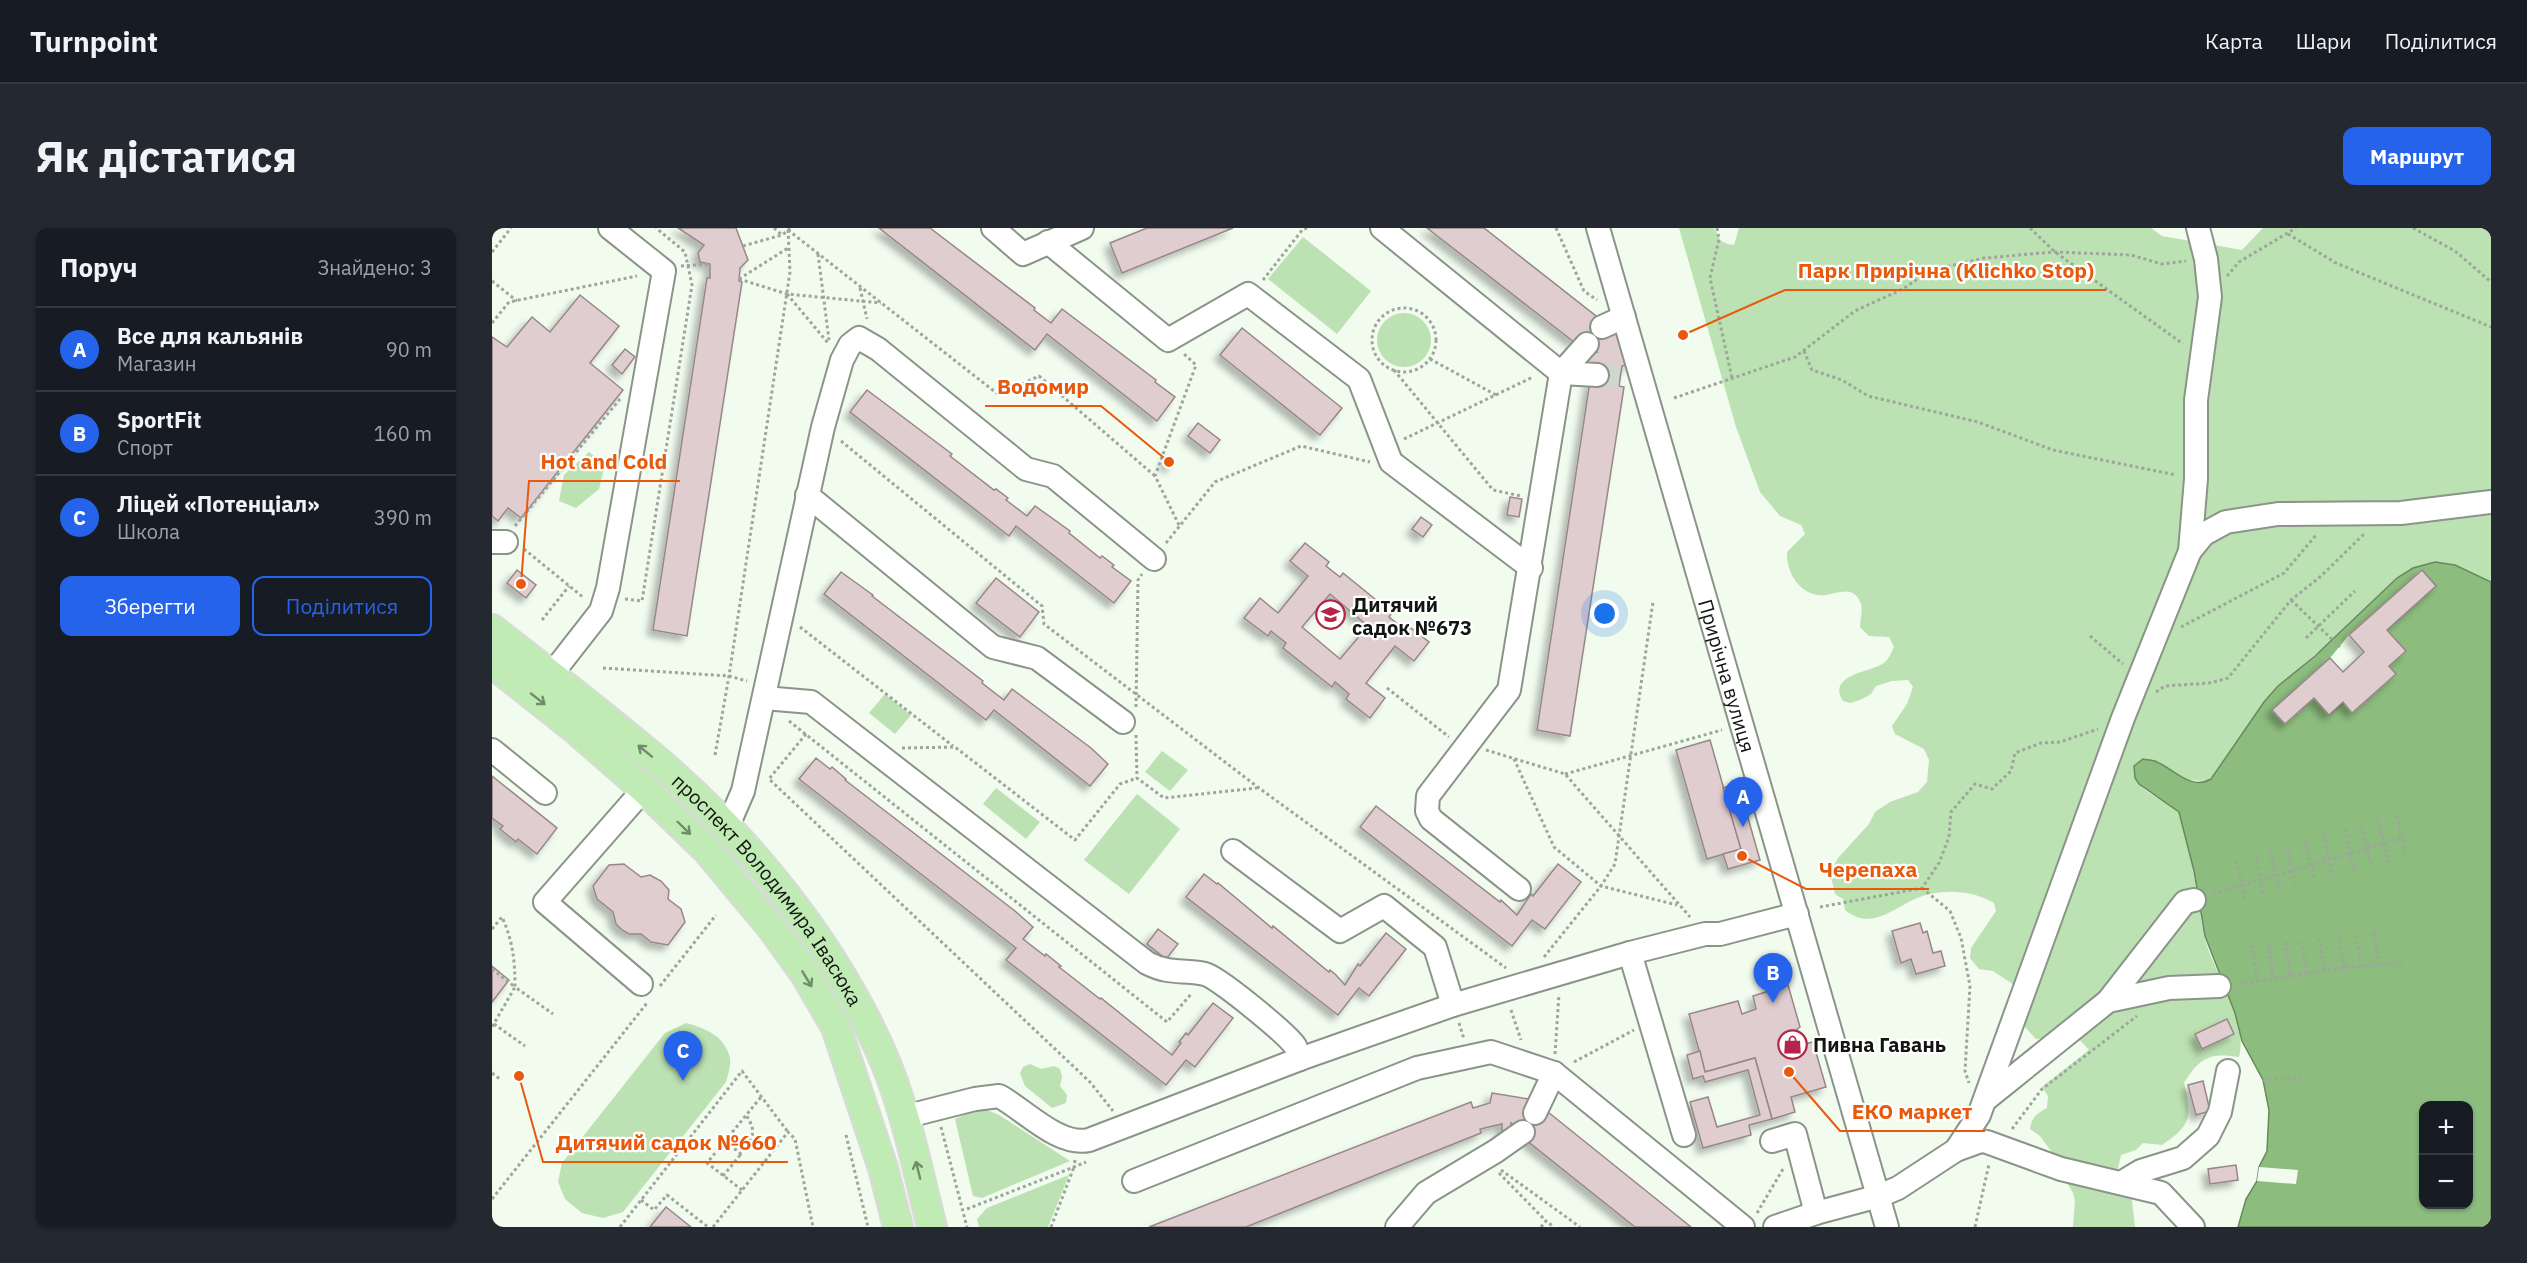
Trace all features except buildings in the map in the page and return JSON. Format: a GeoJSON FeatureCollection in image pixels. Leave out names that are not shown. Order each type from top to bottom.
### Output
{"type":"FeatureCollection","features":[{"type":"Feature","properties":{"kind":"main road","name":"проспект Володимира Івасюка"},"geometry":{"type":"LineString","coordinates":[[492,629],[664,767],[727,828],[824,945],[856,999],[882,1054],[904,1117],[932,1227]]}},
{"type":"Feature","properties":{"kind":"main road","name":"проспект Володимира Івасюка"},"geometry":{"type":"LineString","coordinates":[[492,663],[574,728],[644,789],[707,850],[772,928],[805,974],[836,1027],[883,1168],[898,1227]]}},
{"type":"Feature","properties":{"kind":"street"},"geometry":{"type":"LineString","coordinates":[[551,675],[601,611],[608,588],[664,271],[610,228]]}},
{"type":"Feature","properties":{"kind":"street"},"geometry":{"type":"LineString","coordinates":[[993,228],[1023,254],[1082,228]]}},
{"type":"Feature","properties":{"kind":"street"},"geometry":{"type":"LineString","coordinates":[[1382,228],[1557,370],[1597,375]]}},
{"type":"Feature","properties":{"kind":"street","name":"Прирічна вулиця"},"geometry":{"type":"LineString","coordinates":[[1598,228],[1624,317],[1631,376],[1797,914],[1887,1227]]}},
{"type":"Feature","properties":{"kind":"street"},"geometry":{"type":"LineString","coordinates":[[1956,1150],[1982,1107],[2139,678],[2190,551],[2196,479],[2196,400],[2210,297],[2206,259],[2198,228]]}},
{"type":"Feature","properties":{"kind":"street"},"geometry":{"type":"LineString","coordinates":[[1048,242],[1168,340],[1248,294],[1359,379],[1391,462],[1530,568]]}},
{"type":"Feature","properties":{"kind":"street"},"geometry":{"type":"LineString","coordinates":[[1602,327],[1624,317]]}},
{"type":"Feature","properties":{"kind":"street"},"geometry":{"type":"LineString","coordinates":[[727,828],[743,791],[823,427],[842,360],[850,345],[859,339],[868,342],[1026,469],[1053,476],[1154,560]]}},
{"type":"Feature","properties":{"kind":"street"},"geometry":{"type":"LineString","coordinates":[[1520,889],[1431,819],[1427,811],[1428,796],[1509,690],[1541,500],[1557,370],[1587,344]]}},
{"type":"Feature","properties":{"kind":"street"},"geometry":{"type":"LineString","coordinates":[[807,495],[993,647],[1037,658],[1132,720]]}},
{"type":"Feature","properties":{"kind":"street"},"geometry":{"type":"LineString","coordinates":[[2190,551],[2204,534],[2226,522],[2278,514],[2401,513],[2491,502]]}},
{"type":"Feature","properties":{"kind":"street"},"geometry":{"type":"LineString","coordinates":[[765,695],[811,702],[1147,963],[1163,971],[1207,975],[1220,982],[1284,1035],[1294,1046],[1300,1059]]}},
{"type":"Feature","properties":{"kind":"street"},"geometry":{"type":"LineString","coordinates":[[492,750],[545,793]]}},
{"type":"Feature","properties":{"kind":"street"},"geometry":{"type":"LineString","coordinates":[[641,984],[545,903],[644,789]]}},
{"type":"Feature","properties":{"kind":"street"},"geometry":{"type":"LineString","coordinates":[[1233,851],[1340,931],[1384,906],[1435,947],[1453,1005]]}},
{"type":"Feature","properties":{"kind":"street"},"geometry":{"type":"LineString","coordinates":[[1982,1107],[2108,1001],[2185,902],[2194,900]]}},
{"type":"Feature","properties":{"kind":"street"},"geometry":{"type":"LineString","coordinates":[[904,1117],[975,1099],[999,1096],[1060,1137],[1079,1142],[1103,1136],[1300,1059],[1453,1005],[1533,973],[1630,953],[1705,934],[1720,934],[1797,914]]}},
{"type":"Feature","properties":{"kind":"street"},"geometry":{"type":"LineString","coordinates":[[1630,953],[1684,1135]]}},
{"type":"Feature","properties":{"kind":"street"},"geometry":{"type":"LineString","coordinates":[[2108,1001],[2169,988],[2220,986]]}},
{"type":"Feature","properties":{"kind":"street"},"geometry":{"type":"LineString","coordinates":[[1134,1181],[1417,1068],[1491,1052],[1554,1073],[1748,1222]]}},
{"type":"Feature","properties":{"kind":"street"},"geometry":{"type":"LineString","coordinates":[[2121,1183],[2141,1171],[2183,1158],[2208,1136],[2220,1112],[2228,1071]]}},
{"type":"Feature","properties":{"kind":"street"},"geometry":{"type":"LineString","coordinates":[[1397,1227],[1426,1193],[1496,1151],[1529,1122],[1554,1073]]}},
{"type":"Feature","properties":{"kind":"street"},"geometry":{"type":"LineString","coordinates":[[1772,1141],[1795,1134],[1806,1219]]}},
{"type":"Feature","properties":{"kind":"street"},"geometry":{"type":"LineString","coordinates":[[1775,1227],[1879,1196],[1898,1188],[1956,1150],[1980,1141],[2061,1169],[2161,1193],[2193,1227]]}},
{"type":"Feature","properties":{"kind":"path"},"geometry":{"type":"LineString","coordinates":[[492,252],[511,228]]}},
{"type":"Feature","properties":{"kind":"path"},"geometry":{"type":"LineString","coordinates":[[624,599],[642,601],[692,285],[685,252],[656,228]]}},
{"type":"Feature","properties":{"kind":"path"},"geometry":{"type":"LineString","coordinates":[[774,228],[782,235]]}},
{"type":"Feature","properties":{"kind":"path"},"geometry":{"type":"LineString","coordinates":[[1556,228],[1584,291],[1599,301]]}},
{"type":"Feature","properties":{"kind":"path"},"geometry":{"type":"LineString","coordinates":[[1717,228],[1719,238],[1710,278],[1732,378]]}},
{"type":"Feature","properties":{"kind":"path"},"geometry":{"type":"LineString","coordinates":[[2030,228],[2055,252],[2202,357]]}},
{"type":"Feature","properties":{"kind":"path"},"geometry":{"type":"LineString","coordinates":[[2210,297],[2239,262],[2296,228]]}},
{"type":"Feature","properties":{"kind":"path"},"geometry":{"type":"LineString","coordinates":[[2413,228],[2455,251],[2491,282]]}},
{"type":"Feature","properties":{"kind":"path"},"geometry":{"type":"LineString","coordinates":[[743,246],[782,235],[789,229]]}},
{"type":"Feature","properties":{"kind":"path"},"geometry":{"type":"LineString","coordinates":[[715,755],[790,272],[789,229]]}},
{"type":"Feature","properties":{"kind":"path"},"geometry":{"type":"LineString","coordinates":[[789,229],[999,395],[1039,376],[1155,476],[1179,525]]}},
{"type":"Feature","properties":{"kind":"path"},"geometry":{"type":"LineString","coordinates":[[2288,234],[2336,263],[2491,327]]}},
{"type":"Feature","properties":{"kind":"path"},"geometry":{"type":"LineString","coordinates":[[789,248],[739,279],[786,294],[881,303]]}},
{"type":"Feature","properties":{"kind":"path"},"geometry":{"type":"LineString","coordinates":[[1674,398],[1796,357],[1855,310],[1946,267],[1984,258],[2055,252],[2131,255],[2162,264],[2206,259]]}},
{"type":"Feature","properties":{"kind":"path"},"geometry":{"type":"LineString","coordinates":[[786,294],[830,345],[817,253]]}},
{"type":"Feature","properties":{"kind":"path"},"geometry":{"type":"LineString","coordinates":[[492,323],[509,303],[688,265],[710,264]]}},
{"type":"Feature","properties":{"kind":"path"},"geometry":{"type":"LineString","coordinates":[[492,281],[517,301]]}},
{"type":"Feature","properties":{"kind":"path"},"geometry":{"type":"LineString","coordinates":[[859,286],[864,303],[868,342]]}},
{"type":"Feature","properties":{"kind":"path"},"geometry":{"type":"LineString","coordinates":[[1394,370],[1404,372],[1415,370],[1430,359],[1436,336],[1433,326],[1419,312],[1399,309],[1381,318],[1373,336],[1373,347],[1377,357],[1394,370],[1492,490],[1541,500]]}},
{"type":"Feature","properties":{"kind":"path"},"geometry":{"type":"LineString","coordinates":[[1804,351],[1812,370],[1842,380],[1868,396],[1978,422],[2053,450],[2196,479]]}},
{"type":"Feature","properties":{"kind":"path"},"geometry":{"type":"LineString","coordinates":[[1430,359],[1496,395]]}},
{"type":"Feature","properties":{"kind":"path"},"geometry":{"type":"LineString","coordinates":[[1155,476],[1196,365]]}},
{"type":"Feature","properties":{"kind":"path"},"geometry":{"type":"LineString","coordinates":[[1395,444],[1496,395],[1557,370]]}},
{"type":"Feature","properties":{"kind":"path"},"geometry":{"type":"LineString","coordinates":[[601,611],[506,540],[621,398]]}},
{"type":"Feature","properties":{"kind":"path"},"geometry":{"type":"LineString","coordinates":[[823,427],[1042,606],[1044,624],[1135,695],[1259,788],[1533,973],[1615,864],[1653,602]]}},
{"type":"Feature","properties":{"kind":"path"},"geometry":{"type":"LineString","coordinates":[[1259,788],[1164,798],[1137,778],[1132,720],[1135,695],[1138,579],[1215,482],[1301,446],[1370,462]]}},
{"type":"Feature","properties":{"kind":"path"},"geometry":{"type":"LineString","coordinates":[[2155,640],[2284,573],[2334,514]]}},
{"type":"Feature","properties":{"kind":"path"},"geometry":{"type":"LineString","coordinates":[[542,620],[568,586]]}},
{"type":"Feature","properties":{"kind":"path"},"geometry":{"type":"LineString","coordinates":[[2307,638],[2355,591]]}},
{"type":"Feature","properties":{"kind":"path"},"geometry":{"type":"LineString","coordinates":[[2291,600],[2340,647]]}},
{"type":"Feature","properties":{"kind":"path"},"geometry":{"type":"LineString","coordinates":[[781,612],[1075,840],[1120,784],[1137,778]]}},
{"type":"Feature","properties":{"kind":"path"},"geometry":{"type":"LineString","coordinates":[[2090,636],[2139,678]]}},
{"type":"Feature","properties":{"kind":"path"},"geometry":{"type":"LineString","coordinates":[[603,668],[729,676],[765,695],[806,734],[1167,1022],[1207,975]]}},
{"type":"Feature","properties":{"kind":"path"},"geometry":{"type":"LineString","coordinates":[[1387,688],[1453,740],[1565,774],[1731,728]]}},
{"type":"Feature","properties":{"kind":"path"},"geometry":{"type":"LineString","coordinates":[[806,734],[769,779],[1090,1082],[1116,1115]]}},
{"type":"Feature","properties":{"kind":"path"},"geometry":{"type":"LineString","coordinates":[[870,748],[954,747]]}},
{"type":"Feature","properties":{"kind":"path"},"geometry":{"type":"LineString","coordinates":[[1514,759],[1554,847],[1600,886],[1679,905]]}},
{"type":"Feature","properties":{"kind":"path"},"geometry":{"type":"LineString","coordinates":[[1565,774],[1693,921]]}},
{"type":"Feature","properties":{"kind":"path"},"geometry":{"type":"LineString","coordinates":[[2397,816],[2406,857]]}},
{"type":"Feature","properties":{"kind":"path"},"geometry":{"type":"LineString","coordinates":[[2378,820],[2389,863]]}},
{"type":"Feature","properties":{"kind":"path"},"geometry":{"type":"LineString","coordinates":[[2361,826],[2372,867]]}},
{"type":"Feature","properties":{"kind":"path"},"geometry":{"type":"LineString","coordinates":[[2345,829],[2354,871]]}},
{"type":"Feature","properties":{"kind":"path"},"geometry":{"type":"LineString","coordinates":[[2324,834],[2332,875]]}},
{"type":"Feature","properties":{"kind":"path"},"geometry":{"type":"LineString","coordinates":[[2194,900],[2402,838]]}},
{"type":"Feature","properties":{"kind":"path"},"geometry":{"type":"LineString","coordinates":[[2304,840],[2314,881]]}},
{"type":"Feature","properties":{"kind":"path"},"geometry":{"type":"LineString","coordinates":[[2287,846],[2296,887]]}},
{"type":"Feature","properties":{"kind":"path"},"geometry":{"type":"LineString","coordinates":[[2270,850],[2280,890]]}},
{"type":"Feature","properties":{"kind":"path"},"geometry":{"type":"LineString","coordinates":[[2256,855],[2263,894]]}},
{"type":"Feature","properties":{"kind":"path"},"geometry":{"type":"LineString","coordinates":[[2236,861],[2245,899]]}},
{"type":"Feature","properties":{"kind":"path"},"geometry":{"type":"LineString","coordinates":[[1922,888],[1950,911],[1961,938],[1970,986],[1965,1071],[1982,1107]]}},
{"type":"Feature","properties":{"kind":"path"},"geometry":{"type":"LineString","coordinates":[[492,1199],[716,915]]}},
{"type":"Feature","properties":{"kind":"path"},"geometry":{"type":"LineString","coordinates":[[492,930],[502,917],[509,933],[515,958],[515,987],[493,1026],[525,1046]]}},
{"type":"Feature","properties":{"kind":"path"},"geometry":{"type":"LineString","coordinates":[[2374,932],[2379,965]]}},
{"type":"Feature","properties":{"kind":"path"},"geometry":{"type":"LineString","coordinates":[[2339,935],[2344,968]]}},
{"type":"Feature","properties":{"kind":"path"},"geometry":{"type":"LineString","coordinates":[[2356,935],[2361,967]]}},
{"type":"Feature","properties":{"kind":"path"},"geometry":{"type":"LineString","coordinates":[[2319,938],[2325,972]]}},
{"type":"Feature","properties":{"kind":"path"},"geometry":{"type":"LineString","coordinates":[[2301,941],[2307,974]]}},
{"type":"Feature","properties":{"kind":"path"},"geometry":{"type":"LineString","coordinates":[[2286,942],[2290,976]]}},
{"type":"Feature","properties":{"kind":"path"},"geometry":{"type":"LineString","coordinates":[[2269,944],[2273,979]]}},
{"type":"Feature","properties":{"kind":"path"},"geometry":{"type":"LineString","coordinates":[[2252,945],[2257,982]]}},
{"type":"Feature","properties":{"kind":"path"},"geometry":{"type":"LineString","coordinates":[[2220,986],[2344,968],[2405,962]]}},
{"type":"Feature","properties":{"kind":"path"},"geometry":{"type":"LineString","coordinates":[[492,969],[554,1014]]}},
{"type":"Feature","properties":{"kind":"path"},"geometry":{"type":"LineString","coordinates":[[1554,1073],[1559,988]]}},
{"type":"Feature","properties":{"kind":"path"},"geometry":{"type":"LineString","coordinates":[[1508,1002],[1530,1065]]}},
{"type":"Feature","properties":{"kind":"path"},"geometry":{"type":"LineString","coordinates":[[1975,1227],[1991,1156],[2042,1089],[2137,1016]]}},
{"type":"Feature","properties":{"kind":"path"},"geometry":{"type":"LineString","coordinates":[[1554,1073],[1650,1021]]}},
{"type":"Feature","properties":{"kind":"path"},"geometry":{"type":"LineString","coordinates":[[620,1227],[742,1071],[795,1138],[813,1227]]}},
{"type":"Feature","properties":{"kind":"path"},"geometry":{"type":"LineString","coordinates":[[492,1073],[501,1080]]}},
{"type":"Feature","properties":{"kind":"path"},"geometry":{"type":"LineString","coordinates":[[2263,1080],[2305,1077]]}},
{"type":"Feature","properties":{"kind":"path"},"geometry":{"type":"LineString","coordinates":[[742,1190],[707,1163],[762,1097]]}},
{"type":"Feature","properties":{"kind":"path"},"geometry":{"type":"LineString","coordinates":[[937,1110],[967,1227]]}},
{"type":"Feature","properties":{"kind":"path"},"geometry":{"type":"LineString","coordinates":[[723,1176],[753,1137],[753,1124],[746,1115]]}},
{"type":"Feature","properties":{"kind":"path"},"geometry":{"type":"LineString","coordinates":[[843,1124],[868,1227]]}},
{"type":"Feature","properties":{"kind":"path"},"geometry":{"type":"LineString","coordinates":[[641,1200],[654,1210],[667,1195],[711,1227],[788,1132]]}},
{"type":"Feature","properties":{"kind":"path"},"geometry":{"type":"LineString","coordinates":[[725,1141],[741,1154]]}},
{"type":"Feature","properties":{"kind":"path"},"geometry":{"type":"LineString","coordinates":[[1748,1222],[1798,1144]]}},
{"type":"Feature","properties":{"kind":"path"},"geometry":{"type":"LineString","coordinates":[[1483,1157],[1554,1227]]}},
{"type":"Feature","properties":{"kind":"path"},"geometry":{"type":"LineString","coordinates":[[1483,1157],[1580,1227]]}},
{"type":"Feature","properties":{"kind":"path"},"geometry":{"type":"LineString","coordinates":[[967,1209],[1074,1167],[1051,1227]]}},
{"type":"Feature","properties":{"kind":"path"},"geometry":{"type":"LineString","coordinates":[[1541,1227],[1546,1221]]}},
{"type":"Feature","properties":{"kind":"shaded area"},"geometry":{"type":"Polygon","coordinates":[[[1679,228],[1714,228],[1723,242],[1734,245],[1739,228],[2151,228],[2162,236],[2242,250],[2263,228],[2491,228],[2491,582],[2455,565],[2346,628],[2278,686],[2264,702],[2216,773],[2207,781],[2188,780],[2157,761],[2134,766],[2134,775],[2143,788],[2179,812],[2191,858],[2208,950],[2235,1010],[2241,1041],[2239,1057],[2213,1056],[2200,1062],[2189,1074],[2184,1083],[2188,1104],[2187,1119],[2179,1132],[2162,1145],[2143,1143],[2136,1150],[2121,1155],[2118,1168],[2108,1181],[2131,1193],[2135,1227],[2073,1227],[2075,1201],[2064,1169],[2040,1136],[2030,1129],[2035,1116],[2047,1108],[2048,1096],[2042,1087],[2089,1050],[2077,1037],[2036,1039],[2023,1025],[2017,987],[1993,971],[1979,969],[1970,958],[1971,948],[1996,911],[1994,903],[1967,893],[1936,893],[1917,898],[1881,916],[1864,919],[1845,910],[1843,899],[1835,894],[1830,873],[1838,858],[1869,824],[1875,812],[1890,802],[1918,792],[1927,782],[1929,760],[1924,749],[1895,734],[1892,726],[1907,704],[1913,687],[1908,680],[1892,681],[1876,686],[1871,694],[1862,699],[1851,703],[1843,701],[1839,692],[1840,685],[1852,676],[1884,663],[1894,647],[1889,637],[1869,636],[1860,627],[1862,606],[1854,594],[1841,592],[1817,595],[1802,588],[1792,576],[1787,552],[1805,534],[1801,525],[1780,516],[1760,492],[1736,427],[1679,228]]]}},
{"type":"Feature","properties":{"kind":"shaded area"},"geometry":{"type":"Polygon","coordinates":[[[1303,237],[1371,291],[1337,334],[1268,279],[1303,237]]]}},
{"type":"Feature","properties":{"kind":"shaded area"},"geometry":{"type":"Polygon","coordinates":[[[1399,313],[1409,313],[1419,317],[1427,325],[1431,340],[1427,355],[1419,363],[1409,367],[1399,367],[1389,363],[1381,355],[1377,345],[1377,335],[1381,325],[1389,317],[1399,313]]]}},
{"type":"Feature","properties":{"kind":"shaded area"},"geometry":{"type":"Polygon","coordinates":[[[589,452],[605,465],[599,489],[576,508],[559,501],[564,475],[589,452]]]}},
{"type":"Feature","properties":{"kind":"shaded area"},"geometry":{"type":"Polygon","coordinates":[[[2435,562],[2455,565],[2491,582],[2491,1227],[2238,1227],[2246,1199],[2257,1181],[2259,1167],[2267,1151],[2269,1110],[2263,1080],[2242,1041],[2235,1013],[2205,936],[2194,871],[2179,812],[2139,784],[2135,778],[2134,766],[2143,759],[2152,760],[2190,781],[2204,782],[2211,779],[2264,702],[2278,686],[2315,656],[2397,578],[2413,568],[2435,562]],[[2422,571],[2314,698],[2329,715],[2389,666],[2387,630],[2436,586],[2422,571]]]}},
{"type":"Feature","properties":{"kind":"shaded area"},"geometry":{"type":"Polygon","coordinates":[[[885,694],[911,715],[895,734],[869,713],[885,694]]]}},
{"type":"Feature","properties":{"kind":"shaded area"},"geometry":{"type":"Polygon","coordinates":[[[1162,751],[1188,770],[1170,791],[1145,772],[1162,751]]]}},
{"type":"Feature","properties":{"kind":"shaded area"},"geometry":{"type":"Polygon","coordinates":[[[996,788],[1040,822],[1026,839],[983,804],[996,788]]]}},
{"type":"Feature","properties":{"kind":"shaded area"},"geometry":{"type":"Polygon","coordinates":[[[1137,794],[1180,829],[1129,894],[1084,860],[1137,794]]]}},
{"type":"Feature","properties":{"kind":"shaded area"},"geometry":{"type":"Polygon","coordinates":[[[686,1023],[707,1030],[724,1044],[730,1058],[726,1082],[623,1212],[603,1218],[582,1213],[565,1199],[558,1182],[562,1163],[665,1033],[686,1023]]]}},
{"type":"Feature","properties":{"kind":"shaded area"},"geometry":{"type":"Polygon","coordinates":[[[1030,1064],[1041,1069],[1054,1066],[1060,1069],[1062,1077],[1060,1086],[1067,1095],[1066,1103],[1052,1108],[1025,1086],[1020,1073],[1023,1067],[1030,1064]]]}},
{"type":"Feature","properties":{"kind":"shaded area"},"geometry":{"type":"Polygon","coordinates":[[[987,1110],[999,1115],[1070,1161],[982,1198],[973,1196],[955,1119],[973,1111],[987,1110]]]}},
{"type":"Feature","properties":{"kind":"shaded area"},"geometry":{"type":"Polygon","coordinates":[[[1069,1175],[1048,1227],[979,1227],[977,1219],[987,1208],[1069,1175]]]}},
{"type":"Feature","properties":{"kind":"pier"},"geometry":{"type":"Polygon","coordinates":[[[2422,570],[2436,586],[2387,630],[2406,651],[2389,666],[2396,674],[2352,713],[2343,702],[2329,715],[2314,698],[2285,724],[2272,710],[2330,658],[2349,635],[2422,570]]]}},
{"type":"Feature","properties":{"kind":"pier"},"geometry":{"type":"Polygon","coordinates":[[[2259,1167],[2298,1170],[2296,1184],[2257,1181],[2259,1167]]]}},
{"type":"Feature","properties":{"kind":"tunnel"},"geometry":{"type":"LineString","coordinates":[[1597,375],[1620,376]]}},
{"type":"Feature","properties":{"kind":"place","name":"Парк Прирічна (Klichko Stop)"},"geometry":{"type":"Point","coordinates":[1683,335]}},
{"type":"Feature","properties":{"kind":"place","name":"Водомир"},"geometry":{"type":"Point","coordinates":[1169,462]}},
{"type":"Feature","properties":{"kind":"place","name":"Hot and Cold"},"geometry":{"type":"Point","coordinates":[521,584]}},
{"type":"Feature","properties":{"kind":"place","name":"Дитячий садок №673"},"geometry":{"type":"Point","coordinates":[1331,615]}},
{"type":"Feature","properties":{"kind":"place","name":"Все для кальянів"},"geometry":{"type":"Point","coordinates":[1743,827]}},
{"type":"Feature","properties":{"kind":"place","name":"Черепаха"},"geometry":{"type":"Point","coordinates":[1742,856]}},
{"type":"Feature","properties":{"kind":"place","name":"SportFit"},"geometry":{"type":"Point","coordinates":[1773,1003]}},
{"type":"Feature","properties":{"kind":"place","name":"Пивна Гавань"},"geometry":{"type":"Point","coordinates":[1792,1044]}},
{"type":"Feature","properties":{"kind":"place","name":"ЕКО маркет"},"geometry":{"type":"Point","coordinates":[1789,1072]}},
{"type":"Feature","properties":{"kind":"place","name":"Дитячий садок №660"},"geometry":{"type":"Point","coordinates":[519,1076]}},
{"type":"Feature","properties":{"kind":"place","name":"Ліцей «Потенціал»"},"geometry":{"type":"Point","coordinates":[683,1081]}}]}
